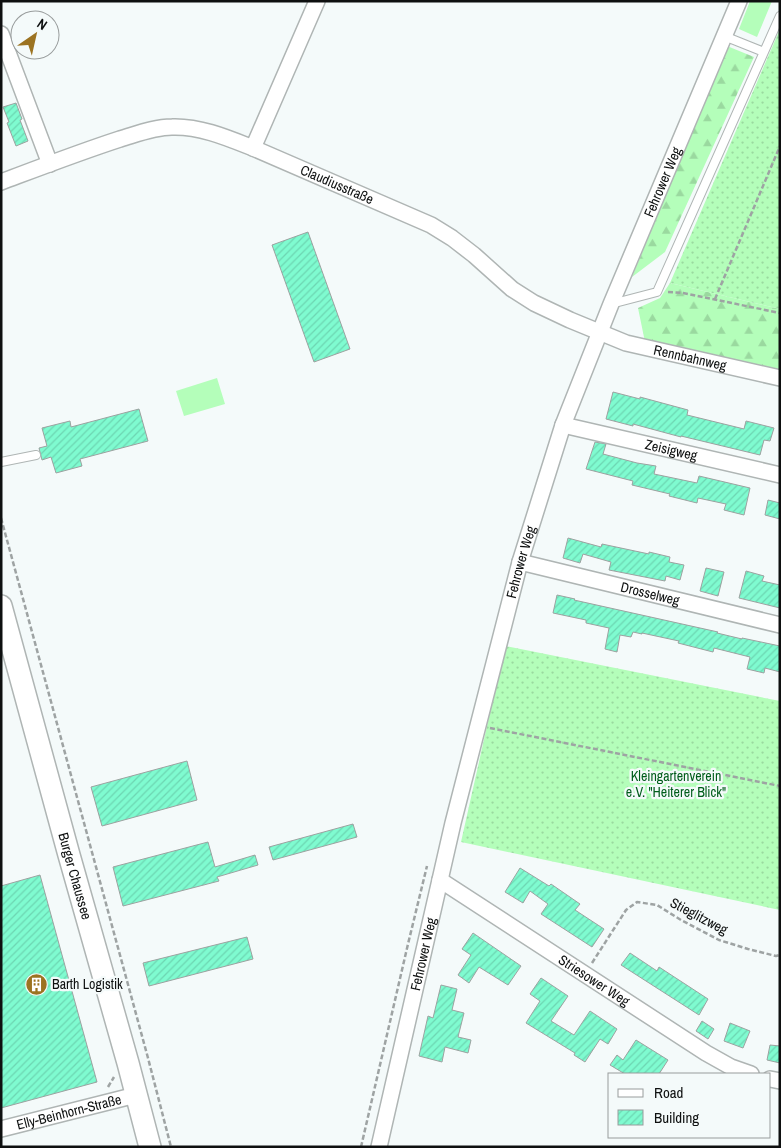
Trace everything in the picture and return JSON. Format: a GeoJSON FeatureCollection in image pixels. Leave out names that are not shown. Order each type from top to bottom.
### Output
{"type":"FeatureCollection","features":[{"type":"Feature","properties":{"kind":"main road","name":"Burger Chaussee"},"geometry":{"type":"LineString","coordinates":[[1,606],[69,855],[138,1060],[136,1095],[150,1147]]}},
{"type":"Feature","properties":{"kind":"street"},"geometry":{"type":"LineString","coordinates":[[253,148],[317,1]]}},
{"type":"Feature","properties":{"kind":"street","name":"Fehrower Weg"},"geometry":{"type":"LineString","coordinates":[[380,1147],[453,823],[520,562],[563,426],[611,304],[739,1]]}},
{"type":"Feature","properties":{"kind":"street"},"geometry":{"type":"LineString","coordinates":[[1,34],[50,164]]}},
{"type":"Feature","properties":{"kind":"street","name":"Claudiusstraße"},"geometry":{"type":"LineString","coordinates":[[1,182],[90,149],[151,130],[172,127],[192,128],[224,136],[431,225],[452,238],[512,288],[534,303],[600,332]]}},
{"type":"Feature","properties":{"kind":"street","name":"Rennbahnweg"},"geometry":{"type":"LineString","coordinates":[[600,332],[626,343],[780,378]]}},
{"type":"Feature","properties":{"kind":"street","name":"Zeisigweg"},"geometry":{"type":"LineString","coordinates":[[563,426],[780,475]]}},
{"type":"Feature","properties":{"kind":"street","name":"Drosselweg"},"geometry":{"type":"LineString","coordinates":[[520,562],[780,625]]}},
{"type":"Feature","properties":{"kind":"street","name":"Striesower Weg"},"geometry":{"type":"LineString","coordinates":[[440,880],[706,1053],[731,1067],[748,1073]]}},
{"type":"Feature","properties":{"kind":"street","name":"Elly-Beinhorn-Straße"},"geometry":{"type":"LineString","coordinates":[[1,1130],[136,1095]]}},
{"type":"Feature","properties":{"kind":"lane"},"geometry":{"type":"LineString","coordinates":[[611,304],[657,292],[780,16]]}},
{"type":"Feature","properties":{"kind":"lane"},"geometry":{"type":"LineString","coordinates":[[724,36],[764,52]]}},
{"type":"Feature","properties":{"kind":"lane"},"geometry":{"type":"LineString","coordinates":[[1,462],[36,455]]}},
{"type":"Feature","properties":{"kind":"path"},"geometry":{"type":"LineString","coordinates":[[715,299],[780,146]]}},
{"type":"Feature","properties":{"kind":"path"},"geometry":{"type":"LineString","coordinates":[[657,292],[683,293],[780,313]]}},
{"type":"Feature","properties":{"kind":"path"},"geometry":{"type":"LineString","coordinates":[[1,518],[138,1060],[171,1147]]}},
{"type":"Feature","properties":{"kind":"path"},"geometry":{"type":"LineString","coordinates":[[478,726],[780,786]]}},
{"type":"Feature","properties":{"kind":"path","name":"Stieglitzweg"},"geometry":{"type":"LineString","coordinates":[[585,974],[626,910],[637,902],[657,905],[719,940],[776,956],[780,955]]}},
{"type":"Feature","properties":{"kind":"path"},"geometry":{"type":"LineString","coordinates":[[108,1088],[115,1076],[115,1066],[138,1060]]}},
{"type":"Feature","properties":{"kind":"green space"},"geometry":{"type":"Polygon","coordinates":[[[750,1],[772,1],[757,37],[739,29],[750,1]]]}},
{"type":"Feature","properties":{"kind":"green space"},"geometry":{"type":"Polygon","coordinates":[[[780,29],[780,309],[670,283],[780,29]]]}},
{"type":"Feature","properties":{"kind":"green space"},"geometry":{"type":"Polygon","coordinates":[[[727,46],[754,57],[665,252],[632,277],[727,46]]]}},
{"type":"Feature","properties":{"kind":"green space"},"geometry":{"type":"Polygon","coordinates":[[[670,283],[780,309],[780,371],[645,342],[638,308],[660,298],[670,283]]]}},
{"type":"Feature","properties":{"kind":"green space"},"geometry":{"type":"Polygon","coordinates":[[[217,378],[225,404],[184,416],[176,391],[217,378]]]}},
{"type":"Feature","properties":{"kind":"green space","name":"Kleingartenverein e.V. \"Heiterer Blick\""},"geometry":{"type":"Polygon","coordinates":[[[505,646],[780,701],[780,910],[461,842],[505,646]]]}},
{"type":"Feature","properties":{"kind":"building"},"geometry":{"type":"Polygon","coordinates":[[[16,103],[28,141],[16,146],[3,107],[16,103]]]}},
{"type":"Feature","properties":{"kind":"building"},"geometry":{"type":"Polygon","coordinates":[[[308,232],[350,349],[314,362],[272,245],[308,232]]]}},
{"type":"Feature","properties":{"kind":"building"},"geometry":{"type":"Polygon","coordinates":[[[613,392],[688,410],[687,415],[744,429],[746,421],[774,428],[770,441],[764,440],[760,455],[606,419],[613,392]]]}},
{"type":"Feature","properties":{"kind":"building"},"geometry":{"type":"Polygon","coordinates":[[[139,409],[148,441],[80,459],[82,466],[56,473],[51,457],[42,460],[39,448],[47,446],[42,428],[70,421],[71,427],[139,409]]]}},
{"type":"Feature","properties":{"kind":"building"},"geometry":{"type":"Polygon","coordinates":[[[595,442],[606,444],[603,454],[656,466],[654,474],[697,483],[699,476],[750,488],[744,515],[724,510],[726,504],[698,498],[697,503],[669,496],[670,494],[632,485],[633,481],[586,469],[595,442]]]}},
{"type":"Feature","properties":{"kind":"building"},"geometry":{"type":"Polygon","coordinates":[[[768,500],[780,503],[780,519],[765,515],[768,500]]]}},
{"type":"Feature","properties":{"kind":"building"},"geometry":{"type":"Polygon","coordinates":[[[568,538],[601,547],[602,544],[670,557],[669,562],[684,565],[680,580],[666,576],[665,581],[609,570],[611,562],[583,554],[580,563],[563,558],[568,538]]]}},
{"type":"Feature","properties":{"kind":"building"},"geometry":{"type":"Polygon","coordinates":[[[706,568],[724,572],[718,596],[700,591],[706,568]]]}},
{"type":"Feature","properties":{"kind":"building"},"geometry":{"type":"Polygon","coordinates":[[[746,571],[764,576],[762,581],[780,585],[780,608],[739,598],[746,571]]]}},
{"type":"Feature","properties":{"kind":"building"},"geometry":{"type":"Polygon","coordinates":[[[557,595],[742,639],[780,646],[780,672],[765,668],[764,673],[747,669],[750,657],[714,648],[713,652],[678,643],[679,641],[642,633],[633,632],[631,637],[620,635],[617,652],[605,649],[609,628],[586,623],[586,620],[553,613],[557,595]]]}},
{"type":"Feature","properties":{"kind":"building"},"geometry":{"type":"Polygon","coordinates":[[[187,761],[197,800],[102,826],[91,787],[187,761]]]}},
{"type":"Feature","properties":{"kind":"building"},"geometry":{"type":"Polygon","coordinates":[[[353,824],[357,837],[273,860],[269,847],[353,824]]]}},
{"type":"Feature","properties":{"kind":"building"},"geometry":{"type":"Polygon","coordinates":[[[208,842],[215,867],[255,855],[258,865],[217,877],[219,881],[123,906],[113,867],[208,842]]]}},
{"type":"Feature","properties":{"kind":"building"},"geometry":{"type":"Polygon","coordinates":[[[520,868],[549,886],[551,884],[580,904],[575,910],[604,929],[592,947],[541,914],[548,904],[530,891],[523,903],[505,892],[520,868]]]}},
{"type":"Feature","properties":{"kind":"building","name":"Barth Logistik"},"geometry":{"type":"Polygon","coordinates":[[[40,875],[97,1082],[1,1108],[1,886],[40,875]]]}},
{"type":"Feature","properties":{"kind":"building"},"geometry":{"type":"Polygon","coordinates":[[[473,933],[521,966],[508,985],[479,967],[469,983],[458,975],[471,955],[462,949],[473,933]]]}},
{"type":"Feature","properties":{"kind":"building"},"geometry":{"type":"Polygon","coordinates":[[[247,937],[253,959],[149,986],[143,963],[247,937]]]}},
{"type":"Feature","properties":{"kind":"building"},"geometry":{"type":"Polygon","coordinates":[[[630,953],[657,971],[659,967],[708,999],[699,1015],[621,965],[630,953]]]}},
{"type":"Feature","properties":{"kind":"building"},"geometry":{"type":"Polygon","coordinates":[[[541,978],[568,996],[551,1021],[574,1035],[590,1011],[617,1029],[608,1044],[600,1039],[585,1062],[574,1055],[575,1053],[526,1023],[540,1001],[530,994],[541,978]]]}},
{"type":"Feature","properties":{"kind":"building"},"geometry":{"type":"Polygon","coordinates":[[[441,985],[457,989],[452,1010],[464,1013],[458,1037],[471,1040],[468,1053],[445,1047],[442,1062],[419,1056],[428,1016],[433,1018],[441,985]]]}},
{"type":"Feature","properties":{"kind":"building"},"geometry":{"type":"Polygon","coordinates":[[[702,1021],[714,1029],[708,1039],[696,1031],[702,1021]]]}},
{"type":"Feature","properties":{"kind":"building"},"geometry":{"type":"Polygon","coordinates":[[[730,1023],[750,1031],[743,1048],[724,1041],[730,1023]]]}},
{"type":"Feature","properties":{"kind":"building"},"geometry":{"type":"Polygon","coordinates":[[[636,1040],[668,1060],[660,1073],[623,1073],[610,1065],[617,1055],[623,1060],[636,1040]]]}},
{"type":"Feature","properties":{"kind":"building"},"geometry":{"type":"Polygon","coordinates":[[[770,1045],[780,1046],[780,1063],[767,1060],[770,1045]]]}},
{"type":"Feature","properties":{"kind":"place","name":"Barth Logistik"},"geometry":{"type":"Point","coordinates":[36,984]}}]}
